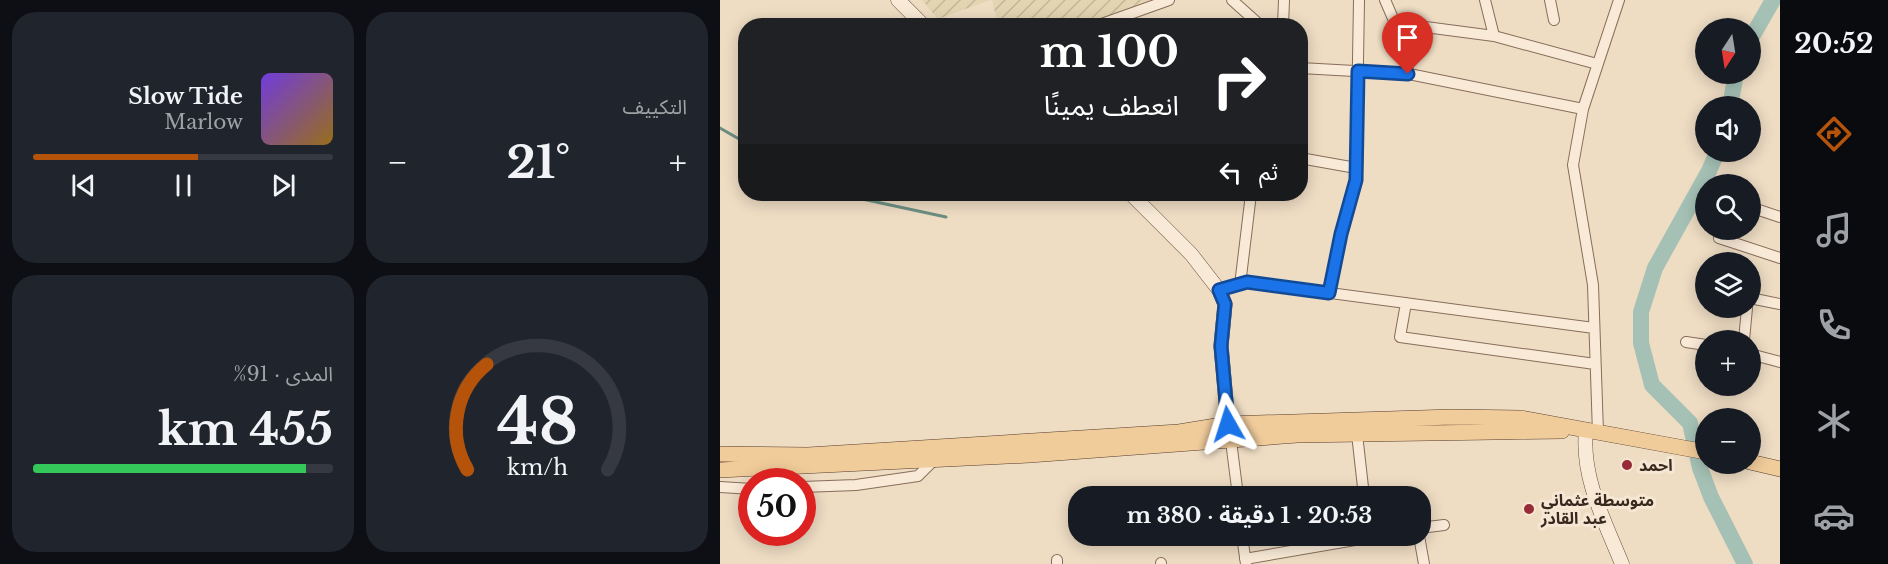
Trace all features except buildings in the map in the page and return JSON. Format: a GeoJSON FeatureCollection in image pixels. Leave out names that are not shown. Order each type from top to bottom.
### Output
{"type":"FeatureCollection","features":[{"type":"Feature","properties":{"kind":"main road"},"geometry":{"type":"LineString","coordinates":[[898,0],[916,18]]}},
{"type":"Feature","properties":{"kind":"main road"},"geometry":{"type":"LineString","coordinates":[[1138,201],[1191,255],[1219,290],[1225,304],[1221,346],[1228,424]]}},
{"type":"Feature","properties":{"kind":"main road"},"geometry":{"type":"LineString","coordinates":[[720,454],[808,455],[1179,432],[1228,424],[1475,417],[1521,418],[1562,423],[1592,432]]}},
{"type":"Feature","properties":{"kind":"main road"},"geometry":{"type":"LineString","coordinates":[[1592,432],[1583,453],[1596,500],[1622,564]]}},
{"type":"Feature","properties":{"kind":"main road"},"geometry":{"type":"LineString","coordinates":[[720,470],[934,460],[1231,442],[1298,435],[1592,432],[1672,443],[1695,449]]}},
{"type":"Feature","properties":{"kind":"main road"},"geometry":{"type":"LineString","coordinates":[[1761,465],[1780,469]]}},
{"type":"Feature","properties":{"kind":"street"},"geometry":{"type":"LineString","coordinates":[[1118,18],[1169,0]]}},
{"type":"Feature","properties":{"kind":"street"},"geometry":{"type":"LineString","coordinates":[[1232,0],[1253,18]]}},
{"type":"Feature","properties":{"kind":"street"},"geometry":{"type":"LineString","coordinates":[[1283,18],[1284,0]]}},
{"type":"Feature","properties":{"kind":"street"},"geometry":{"type":"LineString","coordinates":[[1329,293],[1341,234],[1356,180],[1359,0]]}},
{"type":"Feature","properties":{"kind":"street"},"geometry":{"type":"LineString","coordinates":[[1385,0],[1395,23],[1408,74]]}},
{"type":"Feature","properties":{"kind":"street"},"geometry":{"type":"LineString","coordinates":[[1485,0],[1494,36]]}},
{"type":"Feature","properties":{"kind":"street"},"geometry":{"type":"LineString","coordinates":[[1550,0],[1554,20]]}},
{"type":"Feature","properties":{"kind":"street"},"geometry":{"type":"LineString","coordinates":[[1592,432],[1595,364],[1593,285],[1573,165],[1583,109],[1619,0]]}},
{"type":"Feature","properties":{"kind":"street"},"geometry":{"type":"LineString","coordinates":[[1395,23],[1494,36],[1597,64]]}},
{"type":"Feature","properties":{"kind":"street"},"geometry":{"type":"LineString","coordinates":[[1308,68],[1408,74],[1583,109]]}},
{"type":"Feature","properties":{"kind":"street"},"geometry":{"type":"LineString","coordinates":[[1308,159],[1356,168]]}},
{"type":"Feature","properties":{"kind":"street"},"geometry":{"type":"LineString","coordinates":[[1240,285],[1250,201]]}},
{"type":"Feature","properties":{"kind":"street"},"geometry":{"type":"LineString","coordinates":[[1761,211],[1780,217]]}},
{"type":"Feature","properties":{"kind":"street"},"geometry":{"type":"LineString","coordinates":[[1725,240],[1780,258]]}},
{"type":"Feature","properties":{"kind":"street"},"geometry":{"type":"LineString","coordinates":[[1219,290],[1247,282],[1594,328]]}},
{"type":"Feature","properties":{"kind":"street"},"geometry":{"type":"LineString","coordinates":[[1761,300],[1780,304]]}},
{"type":"Feature","properties":{"kind":"street"},"geometry":{"type":"LineString","coordinates":[[1406,303],[1400,337],[1595,364]]}},
{"type":"Feature","properties":{"kind":"street"},"geometry":{"type":"LineString","coordinates":[[1686,342],[1695,343]]}},
{"type":"Feature","properties":{"kind":"street"},"geometry":{"type":"LineString","coordinates":[[1761,357],[1780,362]]}},
{"type":"Feature","properties":{"kind":"street"},"geometry":{"type":"LineString","coordinates":[[1228,424],[1237,486]]}},
{"type":"Feature","properties":{"kind":"street"},"geometry":{"type":"LineString","coordinates":[[1357,434],[1363,486]]}},
{"type":"Feature","properties":{"kind":"street"},"geometry":{"type":"LineString","coordinates":[[816,486],[856,485],[918,476],[934,460]]}},
{"type":"Feature","properties":{"kind":"street"},"geometry":{"type":"LineString","coordinates":[[720,487],[738,488]]}},
{"type":"Feature","properties":{"kind":"street"},"geometry":{"type":"LineString","coordinates":[[1431,527],[1444,525]]}},
{"type":"Feature","properties":{"kind":"street"},"geometry":{"type":"LineString","coordinates":[[1243,546],[1245,561],[1321,546]]}},
{"type":"Feature","properties":{"kind":"street"},"geometry":{"type":"LineString","coordinates":[[1421,546],[1424,564]]}},
{"type":"Feature","properties":{"kind":"shaded area"},"geometry":{"type":"Polygon","coordinates":[[[922,0],[990,0],[941,18],[937,18],[922,0]]]}},
{"type":"Feature","properties":{"kind":"shaded area"},"geometry":{"type":"Polygon","coordinates":[[[992,0],[1152,0],[1106,18],[996,18],[992,0]]]}},
{"type":"Feature","properties":{"kind":"waterway"},"geometry":{"type":"LineString","coordinates":[[1761,21],[1773,0]]}},
{"type":"Feature","properties":{"kind":"waterway"},"geometry":{"type":"LineString","coordinates":[[1732,96],[1734,84]]}},
{"type":"Feature","properties":{"kind":"waterway"},"geometry":{"type":"LineString","coordinates":[[720,128],[738,138]]}},
{"type":"Feature","properties":{"kind":"waterway"},"geometry":{"type":"LineString","coordinates":[[1713,162],[1655,268],[1641,312],[1641,343],[1652,385],[1690,423],[1700,468],[1711,497],[1745,564]]}},
{"type":"Feature","properties":{"kind":"waterway"},"geometry":{"type":"LineString","coordinates":[[872,201],[946,217]]}},
{"type":"Feature","properties":{"kind":"place","name":"احمد"},"geometry":{"type":"Point","coordinates":[1627,465]}},
{"type":"Feature","properties":{"kind":"place","name":"متوسطة عثماني عبد القادر"},"geometry":{"type":"Point","coordinates":[1529,509]}},
{"type":"Feature","properties":{"kind":"route"},"geometry":{"type":"LineString","coordinates":[[1228,424],[1221,346],[1226,315],[1225,304],[1219,290],[1247,282],[1329,293],[1341,234],[1356,180],[1358,71],[1408,74]]}}]}
